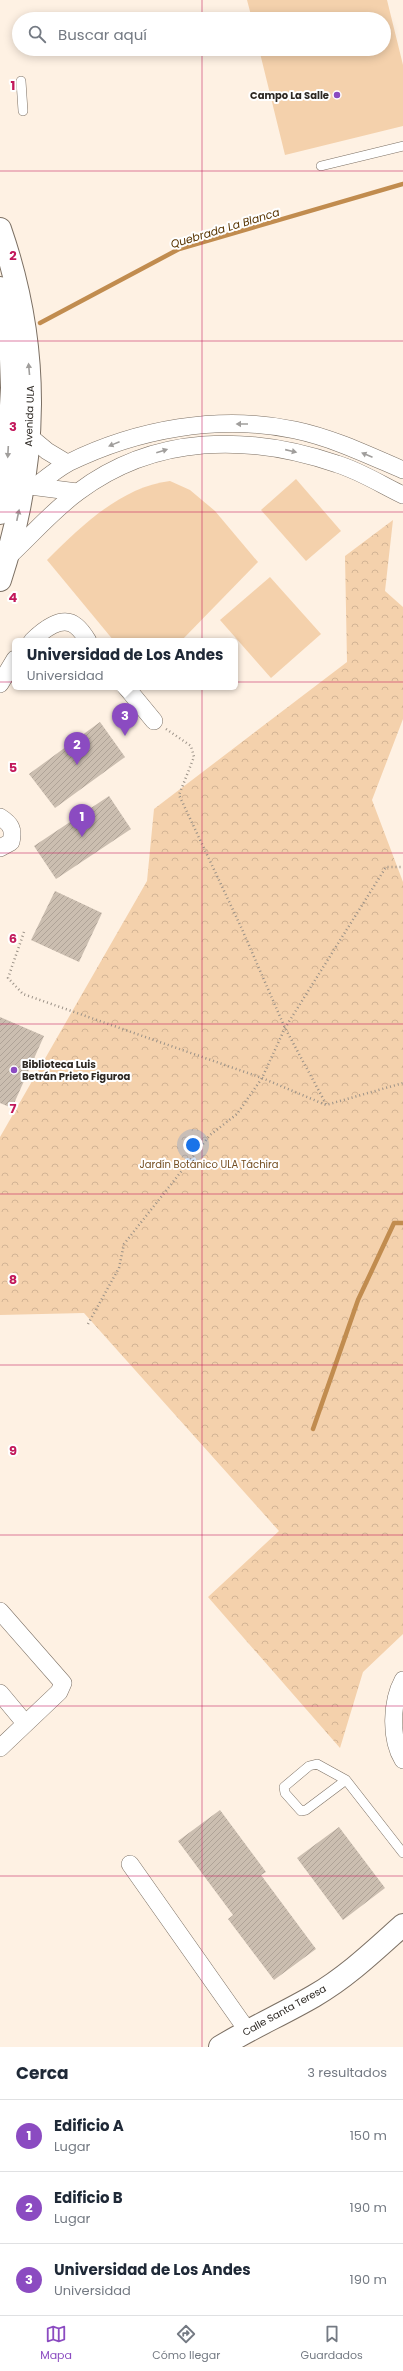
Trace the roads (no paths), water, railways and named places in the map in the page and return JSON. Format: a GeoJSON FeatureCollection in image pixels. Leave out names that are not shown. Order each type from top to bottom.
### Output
{"type":"FeatureCollection","features":[{"type":"Feature","properties":{"kind":"street","name":"Avenida ULA"},"geometry":{"type":"LineString","coordinates":[[0,229],[24,314],[32,392],[29,436],[22,486],[7,558],[0,580]]}},
{"type":"Feature","properties":{"kind":"street","name":"Avenida ULA"},"geometry":{"type":"LineString","coordinates":[[0,288],[11,358],[12,388],[22,486],[0,513]]}},
{"type":"Feature","properties":{"kind":"street"},"geometry":{"type":"LineString","coordinates":[[22,486],[67,464],[124,441],[161,430],[217,424],[260,424],[295,430],[329,439],[403,470]]}},
{"type":"Feature","properties":{"kind":"street"},"geometry":{"type":"LineString","coordinates":[[29,436],[47,451],[67,464]]}},
{"type":"Feature","properties":{"kind":"street"},"geometry":{"type":"LineString","coordinates":[[7,558],[77,492],[100,477],[143,457],[168,449],[208,444],[272,446],[339,464],[403,495]]}},
{"type":"Feature","properties":{"kind":"street"},"geometry":{"type":"LineString","coordinates":[[22,486],[77,492]]}},
{"type":"Feature","properties":{"kind":"street"},"geometry":{"type":"LineString","coordinates":[[35,638],[41,632],[54,625],[67,622],[76,626],[86,638]]}},
{"type":"Feature","properties":{"kind":"street"},"geometry":{"type":"LineString","coordinates":[[0,684],[12,664]]}},
{"type":"Feature","properties":{"kind":"street"},"geometry":{"type":"LineString","coordinates":[[128,690],[154,721]]}},
{"type":"Feature","properties":{"kind":"street"},"geometry":{"type":"LineString","coordinates":[[0,816],[10,824],[13,831],[12,842],[0,848]]}},
{"type":"Feature","properties":{"kind":"street"},"geometry":{"type":"LineString","coordinates":[[0,1611],[63,1683],[59,1692],[0,1748]]}},
{"type":"Feature","properties":{"kind":"street"},"geometry":{"type":"LineString","coordinates":[[403,1680],[394,1704],[395,1733],[403,1760]]}},
{"type":"Feature","properties":{"kind":"street"},"geometry":{"type":"LineString","coordinates":[[0,1693],[25,1723]]}},
{"type":"Feature","properties":{"kind":"street"},"geometry":{"type":"LineString","coordinates":[[130,1864],[247,2030]]}},
{"type":"Feature","properties":{"kind":"street","name":"Calle Santa Teresa"},"geometry":{"type":"LineString","coordinates":[[220,2047],[247,2030],[327,1987],[344,1975],[403,1925]]}},
{"type":"Feature","properties":{"kind":"lane"},"geometry":{"type":"LineString","coordinates":[[21,81],[23,111]]}},
{"type":"Feature","properties":{"kind":"lane"},"geometry":{"type":"LineString","coordinates":[[321,166],[403,146]]}},
{"type":"Feature","properties":{"kind":"lane"},"geometry":{"type":"LineString","coordinates":[[346,1780],[306,1810],[301,1811],[285,1793],[284,1788],[310,1766],[317,1764],[346,1780],[403,1853]]}},
{"type":"Feature","properties":{"kind":"waterway","name":"Quebrada La Blanca"},"geometry":{"type":"LineString","coordinates":[[40,323],[179,249],[403,184]]}},
{"type":"Feature","properties":{"kind":"waterway"},"geometry":{"type":"LineString","coordinates":[[313,1429],[358,1300],[394,1223],[403,1223]]}},
{"type":"Feature","properties":{"kind":"place","name":"Campo La Salle"},"geometry":{"type":"Point","coordinates":[337,95]}},
{"type":"Feature","properties":{"kind":"place","name":"Universidad de Los Andes"},"geometry":{"type":"Point","coordinates":[125,736]}},
{"type":"Feature","properties":{"kind":"place","name":"Edificio B"},"geometry":{"type":"Point","coordinates":[77,765]}},
{"type":"Feature","properties":{"kind":"place","name":"Edificio A"},"geometry":{"type":"Point","coordinates":[82,837]}},
{"type":"Feature","properties":{"kind":"place","name":"Biblioteca Luis Betrán Prieto Figuroa"},"geometry":{"type":"Point","coordinates":[14,1070]}},
{"type":"Feature","properties":{"kind":"park label","name":"Jardín Botánico ULA Táchira"},"geometry":{"type":"Point","coordinates":[209,1164]}}]}
